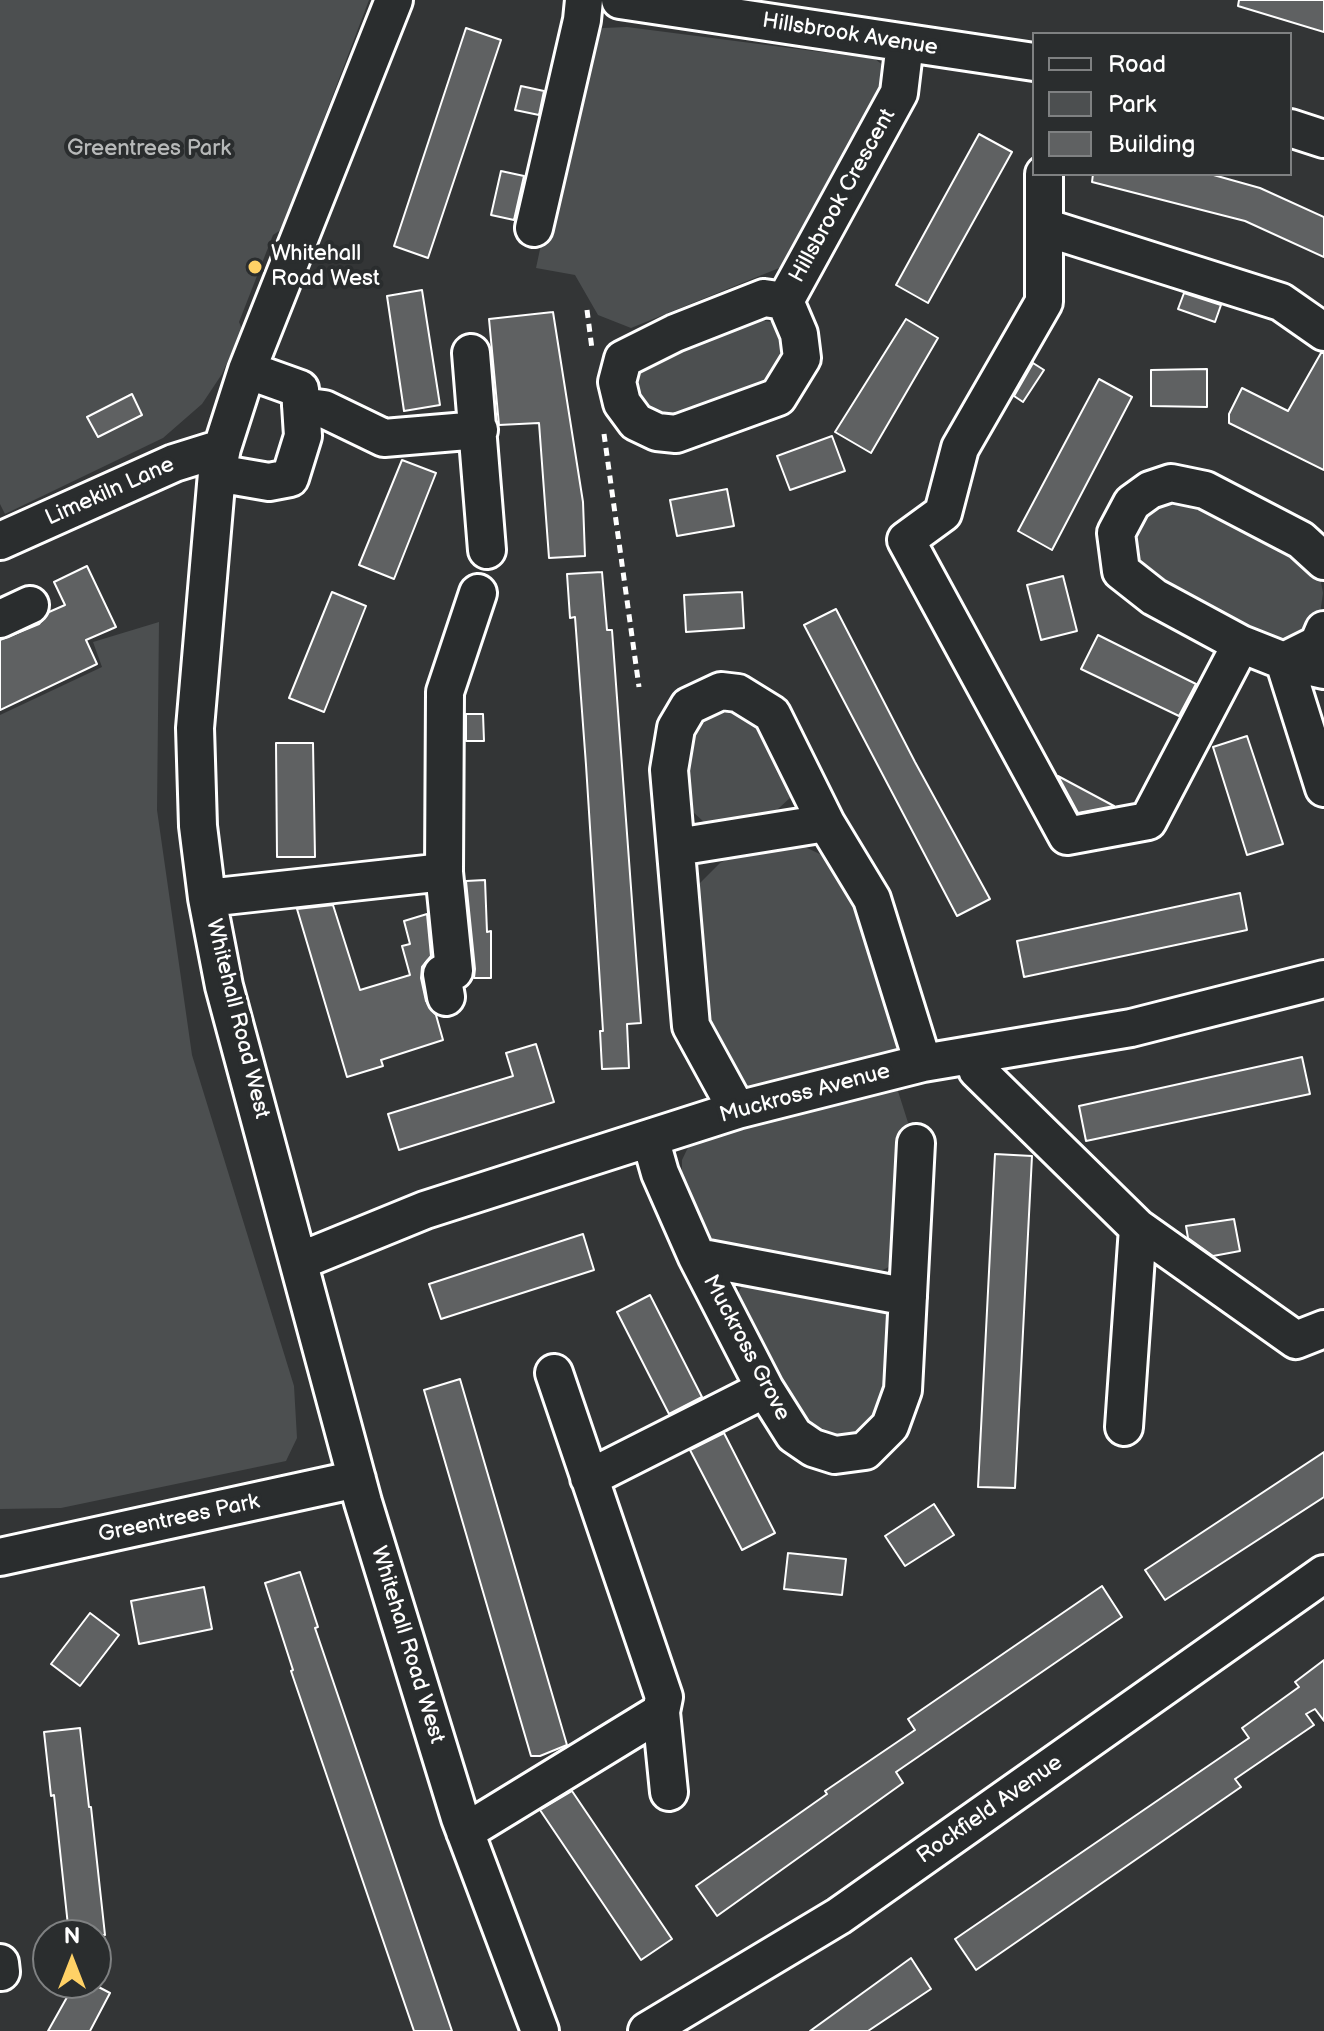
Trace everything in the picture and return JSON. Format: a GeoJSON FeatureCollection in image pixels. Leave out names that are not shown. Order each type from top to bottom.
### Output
{"type":"FeatureCollection","features":[{"type":"Feature","properties":{"kind":"street","name":"Whitehall Road West"},"geometry":{"type":"LineString","coordinates":[[394,0],[247,370],[220,460],[195,728],[198,826],[207,898],[224,986],[357,1479],[465,1832],[540,2031]]}},
{"type":"Feature","properties":{"kind":"street"},"geometry":{"type":"LineString","coordinates":[[534,228],[584,0]]}},
{"type":"Feature","properties":{"kind":"street","name":"Hillsbrook Avenue"},"geometry":{"type":"LineString","coordinates":[[620,0],[815,14],[905,43],[1032,62]]}},
{"type":"Feature","properties":{"kind":"street","name":"Hillsbrook Crescent"},"geometry":{"type":"LineString","coordinates":[[785,301],[899,93],[905,43]]}},
{"type":"Feature","properties":{"kind":"street"},"geometry":{"type":"LineString","coordinates":[[1292,129],[1324,139]]}},
{"type":"Feature","properties":{"kind":"street"},"geometry":{"type":"LineString","coordinates":[[1044,176],[1044,302],[960,448],[943,513],[906,540],[1067,836],[1148,821],[1241,644]]}},
{"type":"Feature","properties":{"kind":"street"},"geometry":{"type":"LineString","coordinates":[[1044,227],[1281,302],[1324,332]]}},
{"type":"Feature","properties":{"kind":"street","name":"Hillsbrook Crescent"},"geometry":{"type":"LineString","coordinates":[[764,298],[785,301],[799,334],[802,358],[778,397],[676,434],[657,432],[636,422],[622,403],[617,382],[623,359],[675,333],[764,298]]}},
{"type":"Feature","properties":{"kind":"street"},"geometry":{"type":"LineString","coordinates":[[471,353],[487,550]]}},
{"type":"Feature","properties":{"kind":"street"},"geometry":{"type":"LineString","coordinates":[[220,460],[269,482],[290,478],[303,436],[300,389],[247,370]]}},
{"type":"Feature","properties":{"kind":"street"},"geometry":{"type":"LineString","coordinates":[[301,406],[324,409],[384,438],[479,430]]}},
{"type":"Feature","properties":{"kind":"street","name":"Limekiln Lane"},"geometry":{"type":"LineString","coordinates":[[0,541],[174,463],[220,460]]}},
{"type":"Feature","properties":{"kind":"street"},"geometry":{"type":"LineString","coordinates":[[1324,561],[1301,540],[1205,490],[1171,483],[1150,490],[1132,503],[1116,533],[1121,571],[1154,597],[1241,644],[1284,661],[1324,670]]}},
{"type":"Feature","properties":{"kind":"street"},"geometry":{"type":"LineString","coordinates":[[446,997],[442,974],[454,971],[444,872],[445,692],[478,593]]}},
{"type":"Feature","properties":{"kind":"street"},"geometry":{"type":"LineString","coordinates":[[1284,661],[1318,644],[1324,630]]}},
{"type":"Feature","properties":{"kind":"street"},"geometry":{"type":"LineString","coordinates":[[1284,661],[1324,788]]}},
{"type":"Feature","properties":{"kind":"street"},"geometry":{"type":"LineString","coordinates":[[737,1110],[691,1026],[669,770],[676,728],[689,706],[721,691],[738,693],[772,714],[826,823],[872,899],[923,1063]]}},
{"type":"Feature","properties":{"kind":"street"},"geometry":{"type":"LineString","coordinates":[[677,847],[826,823]]}},
{"type":"Feature","properties":{"kind":"street"},"geometry":{"type":"LineString","coordinates":[[207,898],[444,872]]}},
{"type":"Feature","properties":{"kind":"street","name":"Muckross Avenue"},"geometry":{"type":"LineString","coordinates":[[300,1261],[425,1210],[737,1110],[923,1063],[1131,1028],[1324,979]]}},
{"type":"Feature","properties":{"kind":"street"},"geometry":{"type":"LineString","coordinates":[[974,1055],[977,1070],[1138,1228],[1296,1340],[1324,1329]]}},
{"type":"Feature","properties":{"kind":"street","name":"Muckross Grove"},"geometry":{"type":"LineString","coordinates":[[650,1138],[660,1173],[697,1257],[765,1389],[794,1435],[813,1448],[835,1455],[865,1451],[890,1426],[903,1390],[916,1143]]}},
{"type":"Feature","properties":{"kind":"street"},"geometry":{"type":"LineString","coordinates":[[1124,1427],[1138,1228]]}},
{"type":"Feature","properties":{"kind":"street","name":"Muckross Grove"},"geometry":{"type":"LineString","coordinates":[[697,1257],[908,1297]]}},
{"type":"Feature","properties":{"kind":"street"},"geometry":{"type":"LineString","coordinates":[[554,1373],[664,1697],[661,1712],[669,1792]]}},
{"type":"Feature","properties":{"kind":"street"},"geometry":{"type":"LineString","coordinates":[[589,1478],[765,1389]]}},
{"type":"Feature","properties":{"kind":"street","name":"Greentrees Park"},"geometry":{"type":"LineString","coordinates":[[0,1557],[357,1479]]}},
{"type":"Feature","properties":{"kind":"street","name":"Rockfield Avenue"},"geometry":{"type":"LineString","coordinates":[[647,2031],[839,1916],[1324,1574]]}},
{"type":"Feature","properties":{"kind":"street"},"geometry":{"type":"LineString","coordinates":[[465,1832],[661,1712]]}},
{"type":"Feature","properties":{"kind":"path"},"geometry":{"type":"LineString","coordinates":[[587,310],[592,352]]}},
{"type":"Feature","properties":{"kind":"path"},"geometry":{"type":"LineString","coordinates":[[602,421],[639,687]]}},
{"type":"Feature","properties":{"kind":"green space","name":"Greentrees Park"},"geometry":{"type":"Polygon","coordinates":[[[0,0],[369,0],[282,229],[273,235],[239,322],[242,329],[222,374],[202,404],[163,438],[5,514],[0,504],[0,0]]]}},
{"type":"Feature","properties":{"kind":"green space"},"geometry":{"type":"Polygon","coordinates":[[[627,27],[875,59],[893,73],[789,264],[631,328],[598,315],[575,275],[536,268],[585,38],[603,28],[627,27]]]}},
{"type":"Feature","properties":{"kind":"green space"},"geometry":{"type":"Polygon","coordinates":[[[754,319],[772,322],[781,331],[788,346],[763,392],[676,422],[636,407],[635,366],[754,319]]]}},
{"type":"Feature","properties":{"kind":"green space"},"geometry":{"type":"Polygon","coordinates":[[[1181,496],[1306,562],[1320,577],[1323,593],[1320,614],[1309,631],[1293,640],[1272,641],[1146,578],[1137,563],[1132,545],[1137,523],[1158,499],[1181,496]]]}},
{"type":"Feature","properties":{"kind":"green space"},"geometry":{"type":"Polygon","coordinates":[[[159,622],[157,810],[192,1055],[294,1386],[297,1438],[286,1461],[61,1508],[0,1509],[0,715],[102,667],[93,642],[159,622]]]}},
{"type":"Feature","properties":{"kind":"green space"},"geometry":{"type":"Polygon","coordinates":[[[732,711],[749,714],[771,735],[787,773],[791,797],[766,820],[704,822],[693,812],[685,798],[686,742],[697,727],[715,715],[732,711]]]}},
{"type":"Feature","properties":{"kind":"green space"},"geometry":{"type":"Polygon","coordinates":[[[779,845],[805,847],[824,856],[841,870],[852,889],[897,1042],[896,1052],[749,1094],[701,1015],[694,889],[720,863],[743,850],[779,845]]]}},
{"type":"Feature","properties":{"kind":"green space"},"geometry":{"type":"Polygon","coordinates":[[[897,1088],[911,1132],[895,1261],[887,1268],[869,1276],[727,1247],[709,1237],[692,1217],[682,1178],[682,1160],[692,1139],[897,1088]]]}},
{"type":"Feature","properties":{"kind":"green space"},"geometry":{"type":"Polygon","coordinates":[[[752,1280],[884,1310],[891,1318],[892,1373],[878,1423],[842,1443],[794,1417],[737,1307],[738,1293],[743,1284],[752,1280]]]}},
{"type":"Feature","properties":{"kind":"building"},"geometry":{"type":"Polygon","coordinates":[[[1239,0],[1324,0],[1324,32],[1238,6],[1239,0]]]}},
{"type":"Feature","properties":{"kind":"building"},"geometry":{"type":"Polygon","coordinates":[[[466,28],[501,40],[428,258],[394,246],[466,28]]]}},
{"type":"Feature","properties":{"kind":"building"},"geometry":{"type":"Polygon","coordinates":[[[521,86],[544,91],[539,115],[515,110],[521,86]]]}},
{"type":"Feature","properties":{"kind":"building"},"geometry":{"type":"Polygon","coordinates":[[[979,134],[1012,152],[928,303],[896,285],[979,134]]]}},
{"type":"Feature","properties":{"kind":"building"},"geometry":{"type":"Polygon","coordinates":[[[501,171],[524,176],[514,220],[491,215],[501,171]]]}},
{"type":"Feature","properties":{"kind":"building"},"geometry":{"type":"Polygon","coordinates":[[[1093,176],[1217,176],[1260,188],[1324,217],[1324,257],[1245,221],[1092,182],[1093,176]]]}},
{"type":"Feature","properties":{"kind":"building"},"geometry":{"type":"Polygon","coordinates":[[[422,290],[440,405],[404,411],[387,296],[422,290]]]}},
{"type":"Feature","properties":{"kind":"building"},"geometry":{"type":"Polygon","coordinates":[[[1184,293],[1221,305],[1215,322],[1178,309],[1184,293]]]}},
{"type":"Feature","properties":{"kind":"building"},"geometry":{"type":"Polygon","coordinates":[[[553,312],[583,502],[585,556],[549,558],[539,423],[499,425],[489,319],[553,312]]]}},
{"type":"Feature","properties":{"kind":"building"},"geometry":{"type":"Polygon","coordinates":[[[906,319],[938,338],[871,453],[835,432],[906,319]]]}},
{"type":"Feature","properties":{"kind":"building"},"geometry":{"type":"Polygon","coordinates":[[[1321,353],[1324,353],[1324,470],[1229,423],[1229,414],[1242,388],[1288,411],[1321,353]]]}},
{"type":"Feature","properties":{"kind":"building"},"geometry":{"type":"Polygon","coordinates":[[[1033,363],[1044,370],[1023,402],[1014,396],[1033,363]]]}},
{"type":"Feature","properties":{"kind":"building"},"geometry":{"type":"Polygon","coordinates":[[[1207,369],[1207,407],[1151,406],[1151,370],[1207,369]]]}},
{"type":"Feature","properties":{"kind":"building"},"geometry":{"type":"Polygon","coordinates":[[[1099,379],[1132,397],[1052,550],[1018,531],[1099,379]]]}},
{"type":"Feature","properties":{"kind":"building"},"geometry":{"type":"Polygon","coordinates":[[[132,394],[142,415],[98,437],[87,417],[132,394]]]}},
{"type":"Feature","properties":{"kind":"building"},"geometry":{"type":"Polygon","coordinates":[[[832,436],[845,471],[790,490],[777,456],[832,436]]]}},
{"type":"Feature","properties":{"kind":"building"},"geometry":{"type":"Polygon","coordinates":[[[402,460],[436,473],[394,579],[359,565],[402,460]]]}},
{"type":"Feature","properties":{"kind":"building"},"geometry":{"type":"Polygon","coordinates":[[[727,489],[734,526],[677,536],[670,500],[727,489]]]}},
{"type":"Feature","properties":{"kind":"building"},"geometry":{"type":"Polygon","coordinates":[[[87,566],[116,627],[86,640],[97,664],[0,710],[0,640],[39,624],[49,612],[65,605],[54,582],[87,566]]]}},
{"type":"Feature","properties":{"kind":"building"},"geometry":{"type":"Polygon","coordinates":[[[602,572],[607,630],[612,630],[641,1023],[627,1024],[629,1068],[602,1069],[600,1031],[603,1031],[586,765],[575,617],[570,618],[567,574],[602,572]]]}},
{"type":"Feature","properties":{"kind":"building"},"geometry":{"type":"Polygon","coordinates":[[[1063,576],[1077,631],[1041,640],[1027,585],[1063,576]]]}},
{"type":"Feature","properties":{"kind":"building"},"geometry":{"type":"Polygon","coordinates":[[[332,592],[366,606],[324,712],[289,698],[332,592]]]}},
{"type":"Feature","properties":{"kind":"building"},"geometry":{"type":"Polygon","coordinates":[[[742,592],[744,628],[686,632],[684,595],[742,592]]]}},
{"type":"Feature","properties":{"kind":"building"},"geometry":{"type":"Polygon","coordinates":[[[836,609],[990,899],[957,916],[804,625],[836,609]]]}},
{"type":"Feature","properties":{"kind":"building"},"geometry":{"type":"Polygon","coordinates":[[[1098,635],[1196,684],[1179,716],[1081,669],[1098,635]]]}},
{"type":"Feature","properties":{"kind":"building"},"geometry":{"type":"Polygon","coordinates":[[[466,714],[483,714],[484,741],[466,741],[466,714]]]}},
{"type":"Feature","properties":{"kind":"building"},"geometry":{"type":"Polygon","coordinates":[[[1247,736],[1283,844],[1247,855],[1213,747],[1247,736]]]}},
{"type":"Feature","properties":{"kind":"building"},"geometry":{"type":"Polygon","coordinates":[[[276,743],[313,743],[315,857],[277,857],[276,743]]]}},
{"type":"Feature","properties":{"kind":"building"},"geometry":{"type":"Polygon","coordinates":[[[1058,776],[1114,806],[1078,813],[1058,776]]]}},
{"type":"Feature","properties":{"kind":"building"},"geometry":{"type":"Polygon","coordinates":[[[485,880],[487,932],[491,931],[491,978],[474,978],[466,881],[485,880]]]}},
{"type":"Feature","properties":{"kind":"building"},"geometry":{"type":"Polygon","coordinates":[[[1240,893],[1247,930],[1024,977],[1017,941],[1240,893]]]}},
{"type":"Feature","properties":{"kind":"building"},"geometry":{"type":"Polygon","coordinates":[[[333,905],[360,990],[410,975],[402,946],[410,944],[404,921],[427,914],[431,956],[422,967],[421,978],[426,1001],[436,1015],[443,1040],[381,1060],[383,1066],[347,1077],[297,909],[333,905]]]}},
{"type":"Feature","properties":{"kind":"building"},"geometry":{"type":"Polygon","coordinates":[[[536,1044],[554,1102],[399,1150],[388,1114],[513,1076],[506,1053],[536,1044]]]}},
{"type":"Feature","properties":{"kind":"building"},"geometry":{"type":"Polygon","coordinates":[[[1302,1057],[1310,1094],[1086,1141],[1079,1106],[1302,1057]]]}},
{"type":"Feature","properties":{"kind":"building"},"geometry":{"type":"Polygon","coordinates":[[[995,1154],[1032,1156],[1015,1488],[978,1487],[995,1154]]]}},
{"type":"Feature","properties":{"kind":"building"},"geometry":{"type":"Polygon","coordinates":[[[1234,1219],[1240,1251],[1213,1256],[1188,1238],[1186,1226],[1234,1219]]]}},
{"type":"Feature","properties":{"kind":"building"},"geometry":{"type":"Polygon","coordinates":[[[583,1234],[594,1270],[441,1319],[429,1284],[583,1234]]]}},
{"type":"Feature","properties":{"kind":"building"},"geometry":{"type":"Polygon","coordinates":[[[650,1295],[702,1397],[669,1414],[617,1312],[650,1295]]]}},
{"type":"Feature","properties":{"kind":"building"},"geometry":{"type":"Polygon","coordinates":[[[460,1379],[567,1745],[540,1756],[531,1756],[424,1390],[460,1379]]]}},
{"type":"Feature","properties":{"kind":"building"},"geometry":{"type":"Polygon","coordinates":[[[724,1433],[775,1533],[742,1550],[690,1450],[724,1433]]]}},
{"type":"Feature","properties":{"kind":"building"},"geometry":{"type":"Polygon","coordinates":[[[1324,1452],[1324,1497],[1165,1600],[1145,1570],[1324,1452]]]}},
{"type":"Feature","properties":{"kind":"building"},"geometry":{"type":"Polygon","coordinates":[[[934,1504],[954,1535],[905,1566],[885,1536],[934,1504]]]}},
{"type":"Feature","properties":{"kind":"building"},"geometry":{"type":"Polygon","coordinates":[[[788,1553],[846,1559],[842,1595],[784,1589],[788,1553]]]}},
{"type":"Feature","properties":{"kind":"building"},"geometry":{"type":"Polygon","coordinates":[[[300,1572],[318,1627],[315,1628],[452,2031],[414,2031],[291,1671],[265,1583],[300,1572]]]}},
{"type":"Feature","properties":{"kind":"building"},"geometry":{"type":"Polygon","coordinates":[[[1102,1586],[1122,1617],[896,1772],[903,1783],[717,1916],[696,1886],[827,1794],[825,1791],[915,1730],[908,1719],[1102,1586]]]}},
{"type":"Feature","properties":{"kind":"building"},"geometry":{"type":"Polygon","coordinates":[[[204,1587],[212,1629],[139,1644],[131,1601],[204,1587]]]}},
{"type":"Feature","properties":{"kind":"building"},"geometry":{"type":"Polygon","coordinates":[[[90,1613],[119,1635],[80,1686],[51,1664],[90,1613]]]}},
{"type":"Feature","properties":{"kind":"building"},"geometry":{"type":"Polygon","coordinates":[[[1324,1660],[1324,1721],[1315,1709],[1306,1714],[1314,1725],[1235,1779],[1241,1787],[976,1970],[955,1939],[1249,1738],[1242,1728],[1299,1687],[1295,1682],[1324,1660]]]}},
{"type":"Feature","properties":{"kind":"building"},"geometry":{"type":"Polygon","coordinates":[[[80,1728],[103,1919],[67,1919],[44,1732],[80,1728]]]}},
{"type":"Feature","properties":{"kind":"building"},"geometry":{"type":"Polygon","coordinates":[[[572,1791],[672,1939],[641,1960],[540,1810],[572,1791]]]}},
{"type":"Feature","properties":{"kind":"building"},"geometry":{"type":"Polygon","coordinates":[[[911,1958],[931,1989],[868,2031],[810,2031],[911,1958]]]}},
{"type":"Feature","properties":{"kind":"building"},"geometry":{"type":"Polygon","coordinates":[[[66,1999],[107,1999],[90,2031],[48,2031],[66,1999]]]}},
{"type":"Feature","properties":{"kind":"place","name":"Whitehall Road West"},"geometry":{"type":"Point","coordinates":[255,267]}}]}
